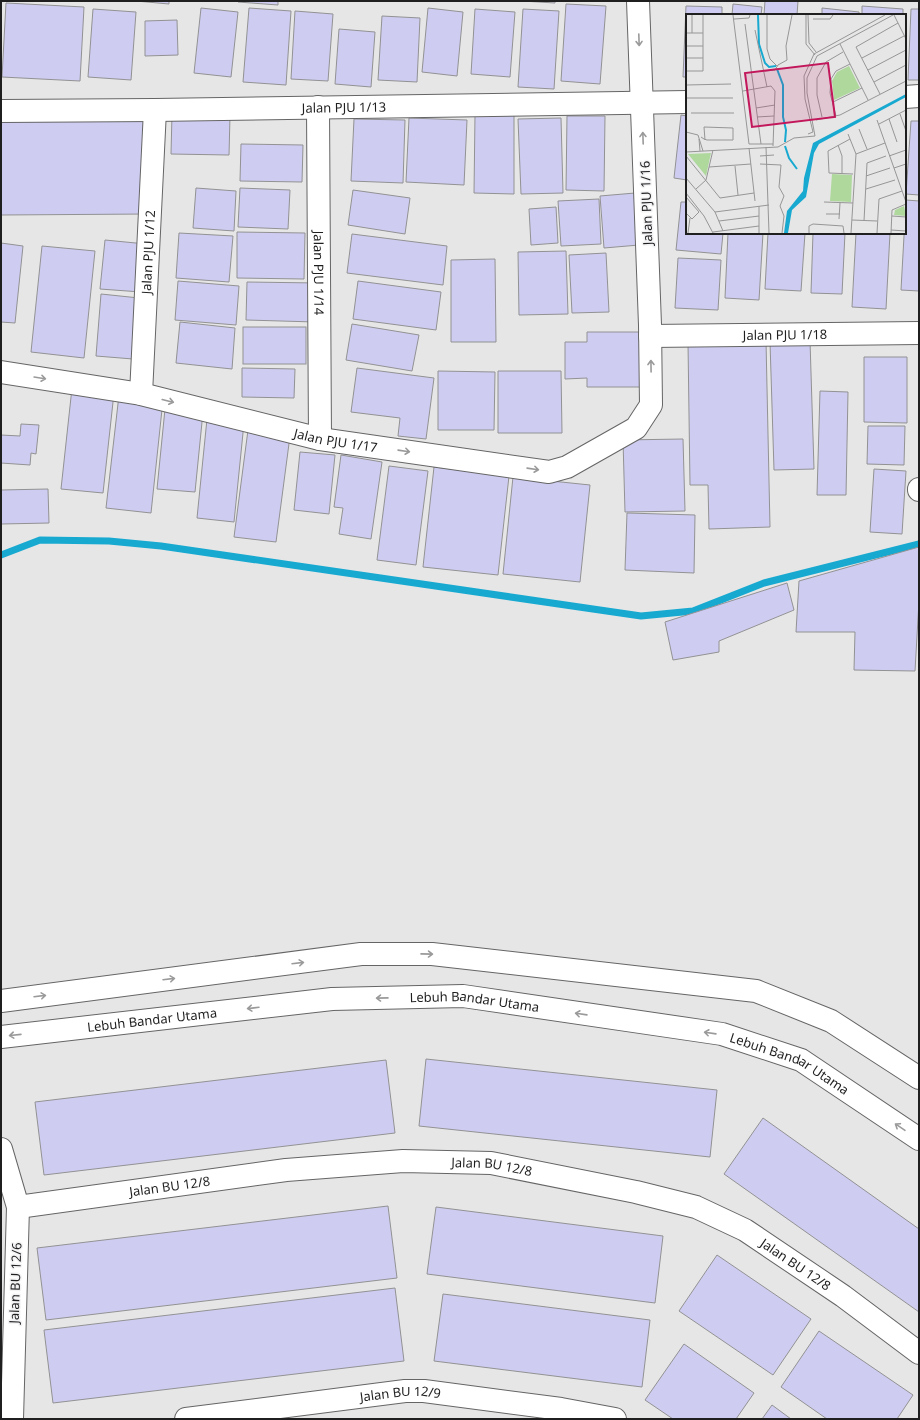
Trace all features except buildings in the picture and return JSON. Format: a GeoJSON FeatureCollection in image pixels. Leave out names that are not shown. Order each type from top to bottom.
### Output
{"type":"FeatureCollection","features":[{"type":"Feature","properties":{"kind":"street","name":"Jalan PJU 1/16"},"geometry":{"type":"LineString","coordinates":[[638,1],[650,336],[651,405]]}},
{"type":"Feature","properties":{"kind":"street"},"geometry":{"type":"LineString","coordinates":[[906,97],[919,96]]}},
{"type":"Feature","properties":{"kind":"street","name":"Jalan PJU 1/13"},"geometry":{"type":"LineString","coordinates":[[1,111],[686,102]]}},
{"type":"Feature","properties":{"kind":"street","name":"Jalan PJU 1/14"},"geometry":{"type":"LineString","coordinates":[[318,108],[320,439]]}},
{"type":"Feature","properties":{"kind":"street","name":"Jalan PJU 1/12"},"geometry":{"type":"LineString","coordinates":[[141,394],[155,110]]}},
{"type":"Feature","properties":{"kind":"street","name":"Jalan PJU 1/18"},"geometry":{"type":"LineString","coordinates":[[650,336],[919,333]]}},
{"type":"Feature","properties":{"kind":"street","name":"Jalan PJU 1/17"},"geometry":{"type":"LineString","coordinates":[[1,372],[141,394],[320,439],[549,472],[567,467],[636,428],[651,405]]}},
{"type":"Feature","properties":{"kind":"street"},"geometry":{"type":"LineString","coordinates":[[1,1000],[361,954],[432,954],[756,991],[831,1021],[919,1078]]}},
{"type":"Feature","properties":{"kind":"street","name":"Lebuh Bandar Utama"},"geometry":{"type":"LineString","coordinates":[[1,1037],[332,999],[462,996],[722,1034],[801,1060],[919,1139]]}},
{"type":"Feature","properties":{"kind":"street","name":"Jalan BU 12/6"},"geometry":{"type":"LineString","coordinates":[[1,1149],[18,1207],[12,1419]]}},
{"type":"Feature","properties":{"kind":"street","name":"Jalan BU 12/8"},"geometry":{"type":"LineString","coordinates":[[18,1207],[286,1170],[403,1160],[491,1163],[636,1192],[696,1207],[745,1230],[843,1296],[919,1354]]}},
{"type":"Feature","properties":{"kind":"street","name":"Jalan BU 12/9"},"geometry":{"type":"LineString","coordinates":[[186,1419],[250,1415],[405,1391],[424,1391],[561,1409],[614,1419]]}},
{"type":"Feature","properties":{"kind":"waterway"},"geometry":{"type":"LineString","coordinates":[[1,555],[40,540],[109,541],[161,546],[641,616],[693,611],[764,583],[919,544]]}}]}
